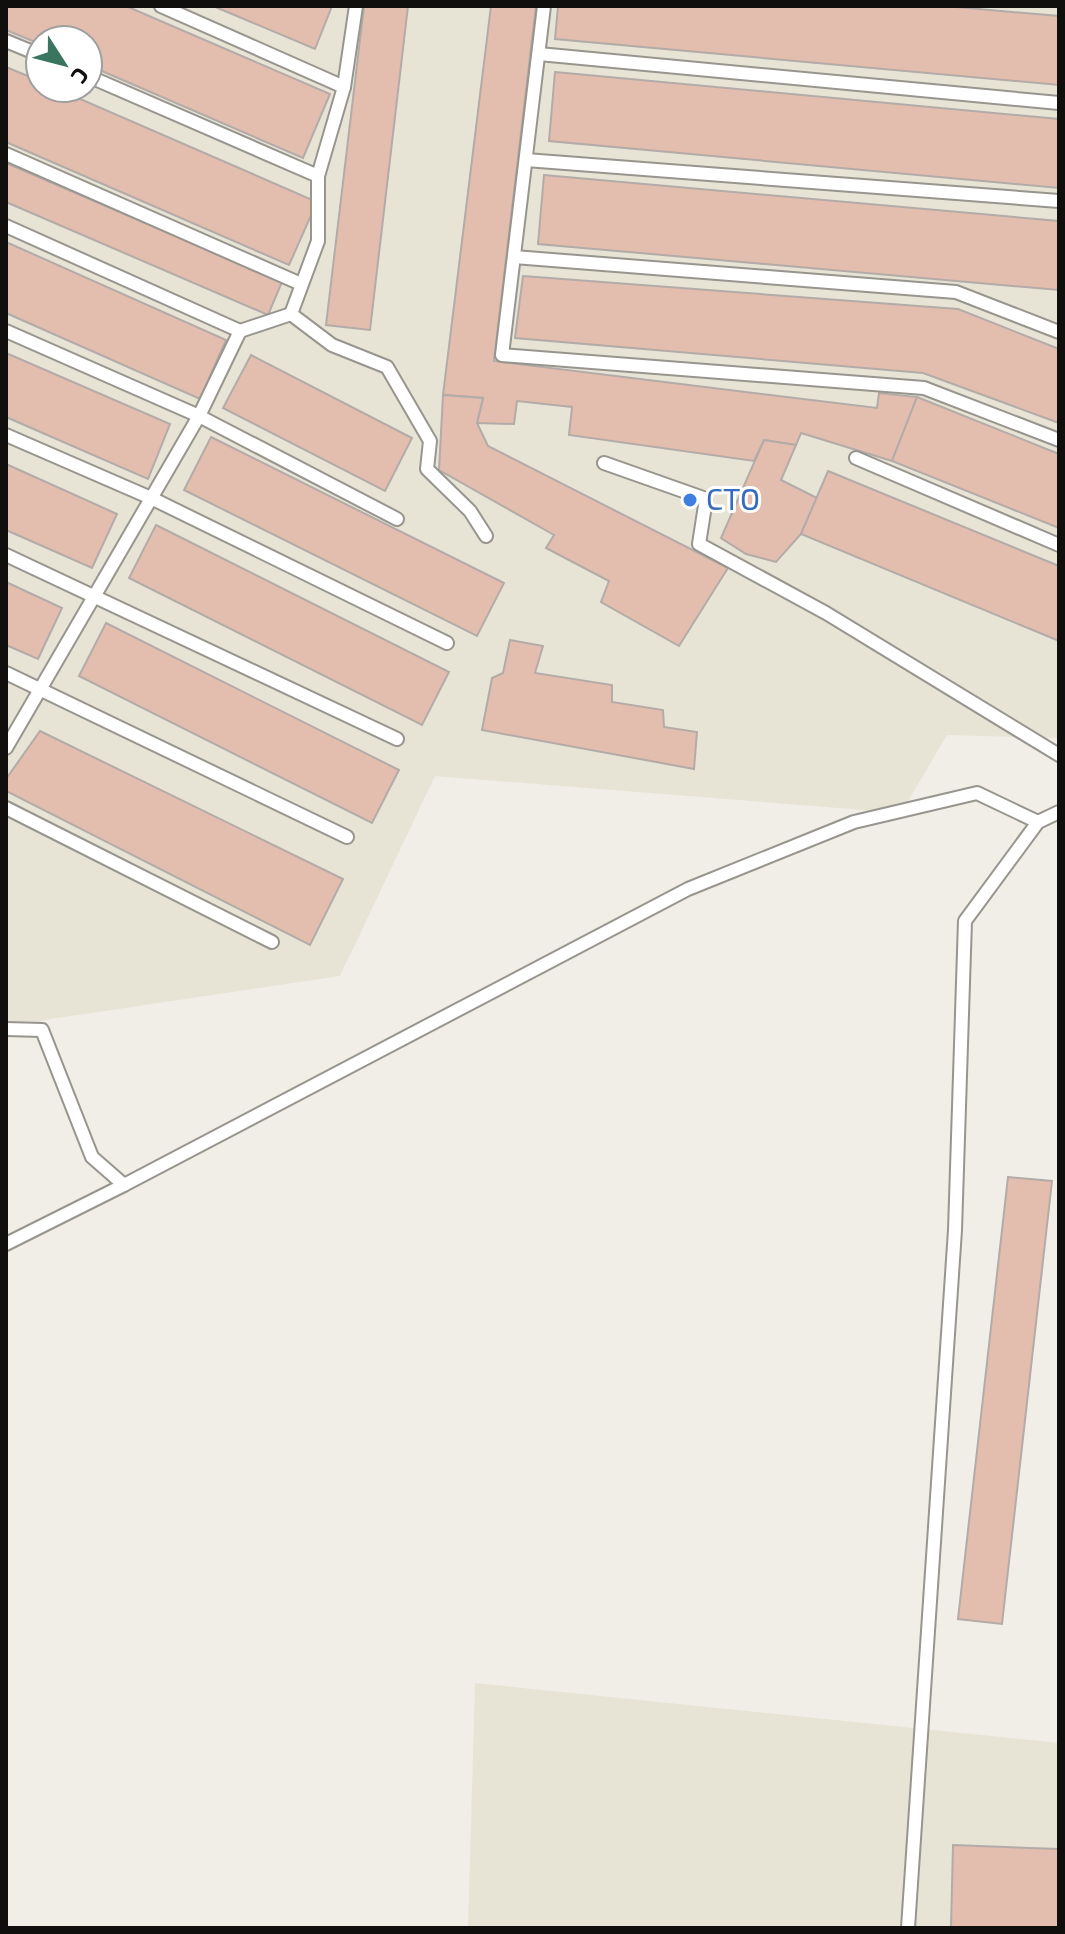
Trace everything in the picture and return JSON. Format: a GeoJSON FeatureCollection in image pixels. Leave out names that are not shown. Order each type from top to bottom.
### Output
{"type":"FeatureCollection","features":[{"type":"Feature","properties":{"kind":"lane"},"geometry":{"type":"LineString","coordinates":[[161,6],[344,87]]}},
{"type":"Feature","properties":{"kind":"lane"},"geometry":{"type":"LineString","coordinates":[[291,314],[318,241],[318,176],[344,87],[356,6]]}},
{"type":"Feature","properties":{"kind":"lane"},"geometry":{"type":"LineString","coordinates":[[544,6],[502,355],[924,388],[1059,440]]}},
{"type":"Feature","properties":{"kind":"lane"},"geometry":{"type":"LineString","coordinates":[[539,54],[1059,103]]}},
{"type":"Feature","properties":{"kind":"lane"},"geometry":{"type":"LineString","coordinates":[[104,83],[318,176]]}},
{"type":"Feature","properties":{"kind":"lane"},"geometry":{"type":"LineString","coordinates":[[6,154],[301,284]]}},
{"type":"Feature","properties":{"kind":"lane"},"geometry":{"type":"LineString","coordinates":[[526,160],[1059,201]]}},
{"type":"Feature","properties":{"kind":"lane"},"geometry":{"type":"LineString","coordinates":[[6,226],[240,331],[291,314]]}},
{"type":"Feature","properties":{"kind":"lane"},"geometry":{"type":"LineString","coordinates":[[514,257],[956,292],[1059,332]]}},
{"type":"Feature","properties":{"kind":"lane"},"geometry":{"type":"LineString","coordinates":[[291,314],[332,345],[387,367],[430,441],[427,469],[470,511],[486,536]]}},
{"type":"Feature","properties":{"kind":"lane"},"geometry":{"type":"LineString","coordinates":[[6,331],[199,416],[397,519]]}},
{"type":"Feature","properties":{"kind":"lane"},"geometry":{"type":"LineString","coordinates":[[6,748],[199,416],[240,331]]}},
{"type":"Feature","properties":{"kind":"lane"},"geometry":{"type":"LineString","coordinates":[[6,435],[151,498],[447,643]]}},
{"type":"Feature","properties":{"kind":"lane"},"geometry":{"type":"LineString","coordinates":[[856,458],[1059,545]]}},
{"type":"Feature","properties":{"kind":"lane"},"geometry":{"type":"LineString","coordinates":[[604,463],[706,499],[699,544],[826,613],[1059,755]]}},
{"type":"Feature","properties":{"kind":"lane"},"geometry":{"type":"LineString","coordinates":[[6,555],[397,739]]}},
{"type":"Feature","properties":{"kind":"lane"},"geometry":{"type":"LineString","coordinates":[[6,673],[347,837]]}},
{"type":"Feature","properties":{"kind":"lane"},"geometry":{"type":"LineString","coordinates":[[6,1244],[688,889],[854,822],[977,793],[1038,822]]}},
{"type":"Feature","properties":{"kind":"lane"},"geometry":{"type":"LineString","coordinates":[[6,808],[272,942]]}},
{"type":"Feature","properties":{"kind":"lane"},"geometry":{"type":"LineString","coordinates":[[908,1928],[955,1230],[965,921],[1038,822],[1059,812]]}},
{"type":"Feature","properties":{"kind":"lane"},"geometry":{"type":"LineString","coordinates":[[6,1029],[42,1030],[92,1157],[124,1185]]}},
{"type":"Feature","properties":{"kind":"shaded area"},"geometry":{"type":"Polygon","coordinates":[[[6,6],[1059,6],[1059,738],[947,735],[901,813],[435,776],[340,976],[44,1020],[6,1037],[6,6]]]}},
{"type":"Feature","properties":{"kind":"shaded area"},"geometry":{"type":"Polygon","coordinates":[[[475,1683],[1059,1743],[1059,1928],[468,1928],[475,1683]]]}},
{"type":"Feature","properties":{"kind":"building"},"geometry":{"type":"Polygon","coordinates":[[[6,6],[126,6],[330,94],[303,158],[104,72],[104,24],[24,24],[24,37],[6,30],[6,6]]]}},
{"type":"Feature","properties":{"kind":"building"},"geometry":{"type":"Polygon","coordinates":[[[213,6],[332,6],[315,49],[213,6]]]}},
{"type":"Feature","properties":{"kind":"building"},"geometry":{"type":"Polygon","coordinates":[[[364,6],[408,6],[370,330],[326,325],[364,6]]]}},
{"type":"Feature","properties":{"kind":"building"},"geometry":{"type":"Polygon","coordinates":[[[491,6],[536,6],[494,361],[877,408],[879,393],[917,397],[892,461],[801,433],[796,445],[764,440],[754,461],[569,435],[572,407],[517,401],[514,424],[477,423],[483,398],[443,395],[491,6]]]}},
{"type":"Feature","properties":{"kind":"building"},"geometry":{"type":"Polygon","coordinates":[[[558,6],[945,6],[1059,16],[1059,85],[555,39],[558,6]]]}},
{"type":"Feature","properties":{"kind":"building"},"geometry":{"type":"Polygon","coordinates":[[[6,67],[24,74],[24,104],[92,104],[317,202],[289,265],[6,142],[6,67]]]}},
{"type":"Feature","properties":{"kind":"building"},"geometry":{"type":"Polygon","coordinates":[[[555,72],[1059,119],[1059,188],[549,141],[555,72]]]}},
{"type":"Feature","properties":{"kind":"building"},"geometry":{"type":"Polygon","coordinates":[[[6,163],[282,282],[268,315],[6,202],[6,163]]]}},
{"type":"Feature","properties":{"kind":"building"},"geometry":{"type":"Polygon","coordinates":[[[544,175],[1059,221],[1059,290],[538,244],[544,175]]]}},
{"type":"Feature","properties":{"kind":"building"},"geometry":{"type":"Polygon","coordinates":[[[6,242],[226,340],[200,399],[6,313],[6,242]]]}},
{"type":"Feature","properties":{"kind":"building"},"geometry":{"type":"Polygon","coordinates":[[[523,276],[958,309],[1059,349],[1059,423],[923,373],[515,338],[523,276]]]}},
{"type":"Feature","properties":{"kind":"building"},"geometry":{"type":"Polygon","coordinates":[[[6,353],[170,424],[148,479],[6,417],[6,353]]]}},
{"type":"Feature","properties":{"kind":"building"},"geometry":{"type":"Polygon","coordinates":[[[251,355],[412,438],[385,491],[223,408],[251,355]]]}},
{"type":"Feature","properties":{"kind":"building"},"geometry":{"type":"Polygon","coordinates":[[[443,395],[483,398],[477,423],[488,446],[728,568],[679,646],[601,602],[609,581],[546,548],[554,535],[439,470],[443,395]]]}},
{"type":"Feature","properties":{"kind":"building"},"geometry":{"type":"Polygon","coordinates":[[[917,397],[1059,454],[1059,528],[892,461],[917,397]]]}},
{"type":"Feature","properties":{"kind":"building"},"geometry":{"type":"Polygon","coordinates":[[[211,437],[504,583],[477,636],[184,490],[211,437]]]}},
{"type":"Feature","properties":{"kind":"building"},"geometry":{"type":"Polygon","coordinates":[[[764,440],[796,445],[781,480],[817,498],[801,534],[776,562],[746,554],[721,538],[764,440]]]}},
{"type":"Feature","properties":{"kind":"building"},"geometry":{"type":"Polygon","coordinates":[[[6,464],[117,514],[92,568],[6,530],[6,464]]]}},
{"type":"Feature","properties":{"kind":"building"},"geometry":{"type":"Polygon","coordinates":[[[828,471],[1059,566],[1059,641],[801,534],[828,471]]]}},
{"type":"Feature","properties":{"kind":"building"},"geometry":{"type":"Polygon","coordinates":[[[156,525],[449,672],[422,725],[129,578],[156,525]]]}},
{"type":"Feature","properties":{"kind":"building"},"geometry":{"type":"Polygon","coordinates":[[[6,582],[62,608],[38,659],[6,645],[6,582]]]}},
{"type":"Feature","properties":{"kind":"building"},"geometry":{"type":"Polygon","coordinates":[[[106,623],[399,770],[372,823],[79,676],[106,623]]]}},
{"type":"Feature","properties":{"kind":"building"},"geometry":{"type":"Polygon","coordinates":[[[510,640],[543,646],[535,673],[612,685],[612,702],[663,710],[664,727],[697,732],[694,769],[482,730],[492,678],[503,673],[510,640]]]}},
{"type":"Feature","properties":{"kind":"building"},"geometry":{"type":"Polygon","coordinates":[[[40,731],[343,879],[310,945],[6,791],[6,779],[40,731]]]}},
{"type":"Feature","properties":{"kind":"building"},"geometry":{"type":"Polygon","coordinates":[[[1008,1177],[1052,1181],[1002,1624],[958,1619],[1008,1177]]]}},
{"type":"Feature","properties":{"kind":"building"},"geometry":{"type":"Polygon","coordinates":[[[953,1845],[1059,1849],[1059,1928],[951,1928],[953,1845]]]}},
{"type":"Feature","properties":{"kind":"place","name":"СТО"},"geometry":{"type":"Point","coordinates":[690,500]}}]}
